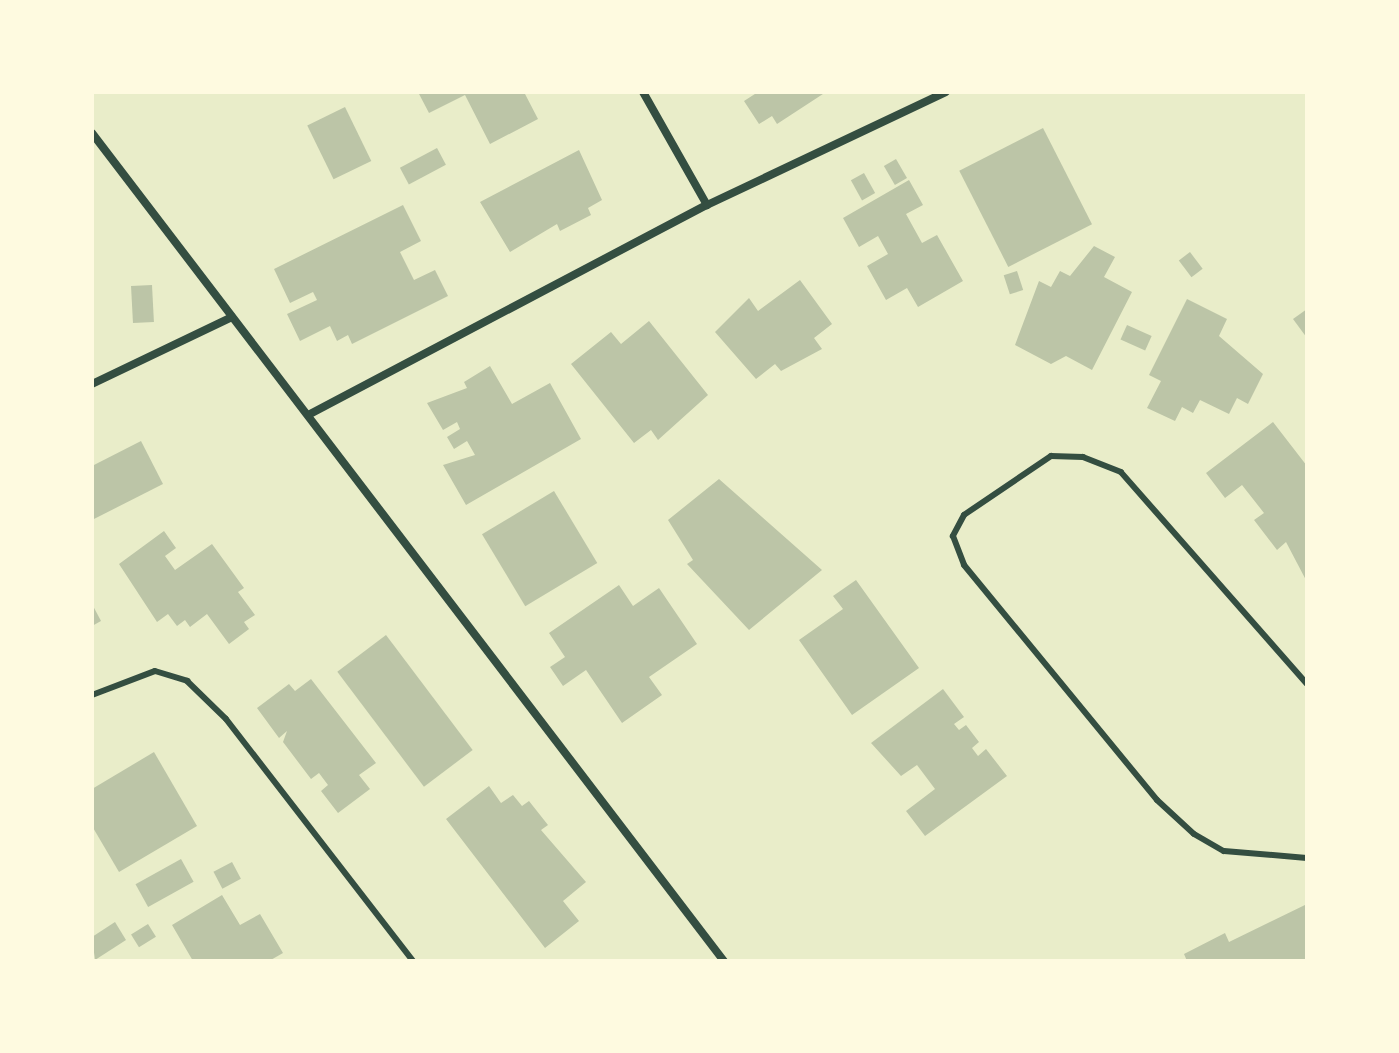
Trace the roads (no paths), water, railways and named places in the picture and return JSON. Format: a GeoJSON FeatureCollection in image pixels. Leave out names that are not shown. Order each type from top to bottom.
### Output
{"type":"FeatureCollection","features":[{"type":"Feature","properties":{"kind":"street"},"geometry":{"type":"LineString","coordinates":[[643,92],[707,205]]}},
{"type":"Feature","properties":{"kind":"street"},"geometry":{"type":"LineString","coordinates":[[310,414],[707,205],[946,92]]}},
{"type":"Feature","properties":{"kind":"street"},"geometry":{"type":"LineString","coordinates":[[92,133],[310,414],[724,961]]}},
{"type":"Feature","properties":{"kind":"street"},"geometry":{"type":"LineString","coordinates":[[92,384],[232,317]]}},
{"type":"Feature","properties":{"kind":"lane"},"geometry":{"type":"LineString","coordinates":[[1307,684],[1121,472],[1083,457],[1051,456],[964,515],[953,536],[964,565],[1157,800],[1194,834],[1224,851],[1307,858]]}},
{"type":"Feature","properties":{"kind":"lane"},"geometry":{"type":"LineString","coordinates":[[92,695],[155,671],[187,681],[226,719],[413,961]]}}]}
